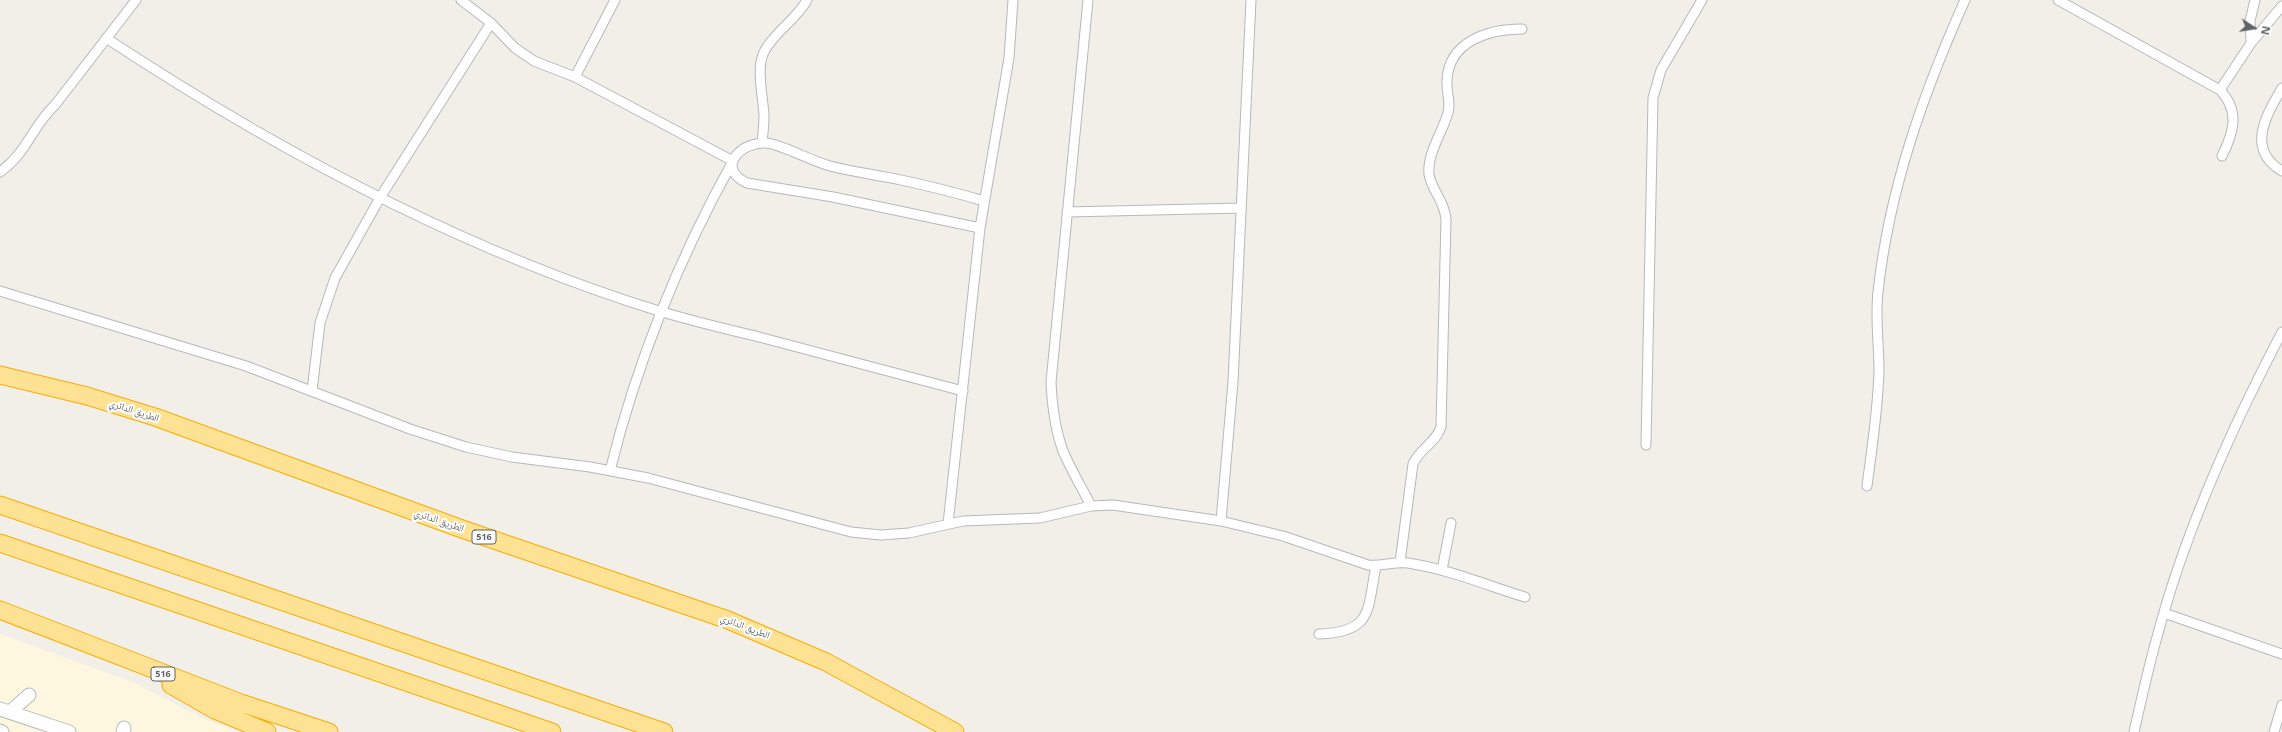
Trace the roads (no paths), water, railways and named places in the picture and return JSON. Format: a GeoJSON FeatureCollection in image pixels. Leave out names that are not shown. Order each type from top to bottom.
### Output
{"type":"FeatureCollection","features":[{"type":"Feature","properties":{"kind":"highway","name":"الطريق الدائري"},"geometry":{"type":"LineString","coordinates":[[0,375],[67,390],[148,415],[374,498],[735,623],[826,662],[956,732]]}},
{"type":"Feature","properties":{"kind":"highway"},"geometry":{"type":"LineString","coordinates":[[0,505],[664,732]]}},
{"type":"Feature","properties":{"kind":"highway"},"geometry":{"type":"LineString","coordinates":[[0,543],[552,732]]}},
{"type":"Feature","properties":{"kind":"highway","name":"516"},"geometry":{"type":"LineString","coordinates":[[0,610],[267,713],[328,732]]}},
{"type":"Feature","properties":{"kind":"highway"},"geometry":{"type":"LineString","coordinates":[[159,672],[180,692],[227,715],[267,732]]}},
{"type":"Feature","properties":{"kind":"street"},"geometry":{"type":"LineString","coordinates":[[0,172],[22,152],[40,121],[136,0]]}},
{"type":"Feature","properties":{"kind":"street"},"geometry":{"type":"LineString","coordinates":[[461,0],[491,23],[523,54],[546,66],[575,77],[733,161]]}},
{"type":"Feature","properties":{"kind":"street"},"geometry":{"type":"LineString","coordinates":[[575,77],[615,0]]}},
{"type":"Feature","properties":{"kind":"street"},"geometry":{"type":"LineString","coordinates":[[762,143],[764,117],[761,64],[762,55],[767,46],[799,12],[807,0]]}},
{"type":"Feature","properties":{"kind":"street"},"geometry":{"type":"LineString","coordinates":[[948,524],[980,228],[1009,58],[1013,0]]}},
{"type":"Feature","properties":{"kind":"street"},"geometry":{"type":"LineString","coordinates":[[1088,0],[1051,365],[1052,399],[1057,428],[1064,452],[1091,506]]}},
{"type":"Feature","properties":{"kind":"street"},"geometry":{"type":"LineString","coordinates":[[1221,521],[1234,382],[1251,0]]}},
{"type":"Feature","properties":{"kind":"street"},"geometry":{"type":"LineString","coordinates":[[1646,445],[1653,98],[1661,70],[1702,0]]}},
{"type":"Feature","properties":{"kind":"street"},"geometry":{"type":"LineString","coordinates":[[1867,486],[1878,394],[1877,295],[1887,230],[1903,164],[1918,114],[1934,70],[1965,0]]}},
{"type":"Feature","properties":{"kind":"street"},"geometry":{"type":"LineString","coordinates":[[2058,0],[2220,90],[2229,102],[2234,122],[2232,135],[2222,156]]}},
{"type":"Feature","properties":{"kind":"street"},"geometry":{"type":"LineString","coordinates":[[2251,43],[2250,21],[2255,0]]}},
{"type":"Feature","properties":{"kind":"street"},"geometry":{"type":"LineString","coordinates":[[2220,90],[2251,43],[2282,6]]}},
{"type":"Feature","properties":{"kind":"street"},"geometry":{"type":"LineString","coordinates":[[312,391],[320,322],[329,292],[381,196],[491,23]]}},
{"type":"Feature","properties":{"kind":"street"},"geometry":{"type":"LineString","coordinates":[[1400,562],[1413,464],[1417,456],[1437,437],[1441,427],[1446,219],[1444,205],[1431,181],[1429,169],[1431,157],[1449,111],[1448,72],[1457,52],[1467,43],[1499,31],[1522,29]]}},
{"type":"Feature","properties":{"kind":"street"},"geometry":{"type":"LineString","coordinates":[[106,38],[252,129],[381,196],[505,253],[660,311],[963,391]]}},
{"type":"Feature","properties":{"kind":"street"},"geometry":{"type":"LineString","coordinates":[[2282,88],[2265,118],[2261,132],[2265,153],[2273,164],[2282,171]]}},
{"type":"Feature","properties":{"kind":"street"},"geometry":{"type":"LineString","coordinates":[[610,471],[632,390],[660,311],[693,235],[737,152],[762,143],[776,145],[799,156],[835,167],[902,180],[984,201]]}},
{"type":"Feature","properties":{"kind":"street"},"geometry":{"type":"LineString","coordinates":[[733,161],[732,166],[737,176],[747,183],[833,197],[980,228]]}},
{"type":"Feature","properties":{"kind":"street"},"geometry":{"type":"LineString","coordinates":[[1067,212],[1241,208]]}},
{"type":"Feature","properties":{"kind":"street"},"geometry":{"type":"LineString","coordinates":[[0,291],[246,366],[410,429],[466,447],[512,457],[648,478],[851,532],[895,534],[978,520],[1040,518],[1091,506],[1126,506],[1221,521],[1283,536],[1360,563],[1376,566],[1400,562],[1442,570],[1525,597]]}},
{"type":"Feature","properties":{"kind":"street"},"geometry":{"type":"LineString","coordinates":[[2134,732],[2164,613],[2182,560],[2223,456],[2282,332]]}},
{"type":"Feature","properties":{"kind":"street"},"geometry":{"type":"LineString","coordinates":[[1442,570],[1451,523]]}},
{"type":"Feature","properties":{"kind":"street"},"geometry":{"type":"LineString","coordinates":[[1319,634],[1346,632],[1360,621],[1369,604],[1376,566]]}},
{"type":"Feature","properties":{"kind":"street"},"geometry":{"type":"LineString","coordinates":[[2164,613],[2282,654]]}},
{"type":"Feature","properties":{"kind":"street"},"geometry":{"type":"LineString","coordinates":[[5,710],[29,695]]}},
{"type":"Feature","properties":{"kind":"street"},"geometry":{"type":"LineString","coordinates":[[2274,732],[2282,705]]}},
{"type":"Feature","properties":{"kind":"street"},"geometry":{"type":"LineString","coordinates":[[5,710],[69,732]]}}]}
